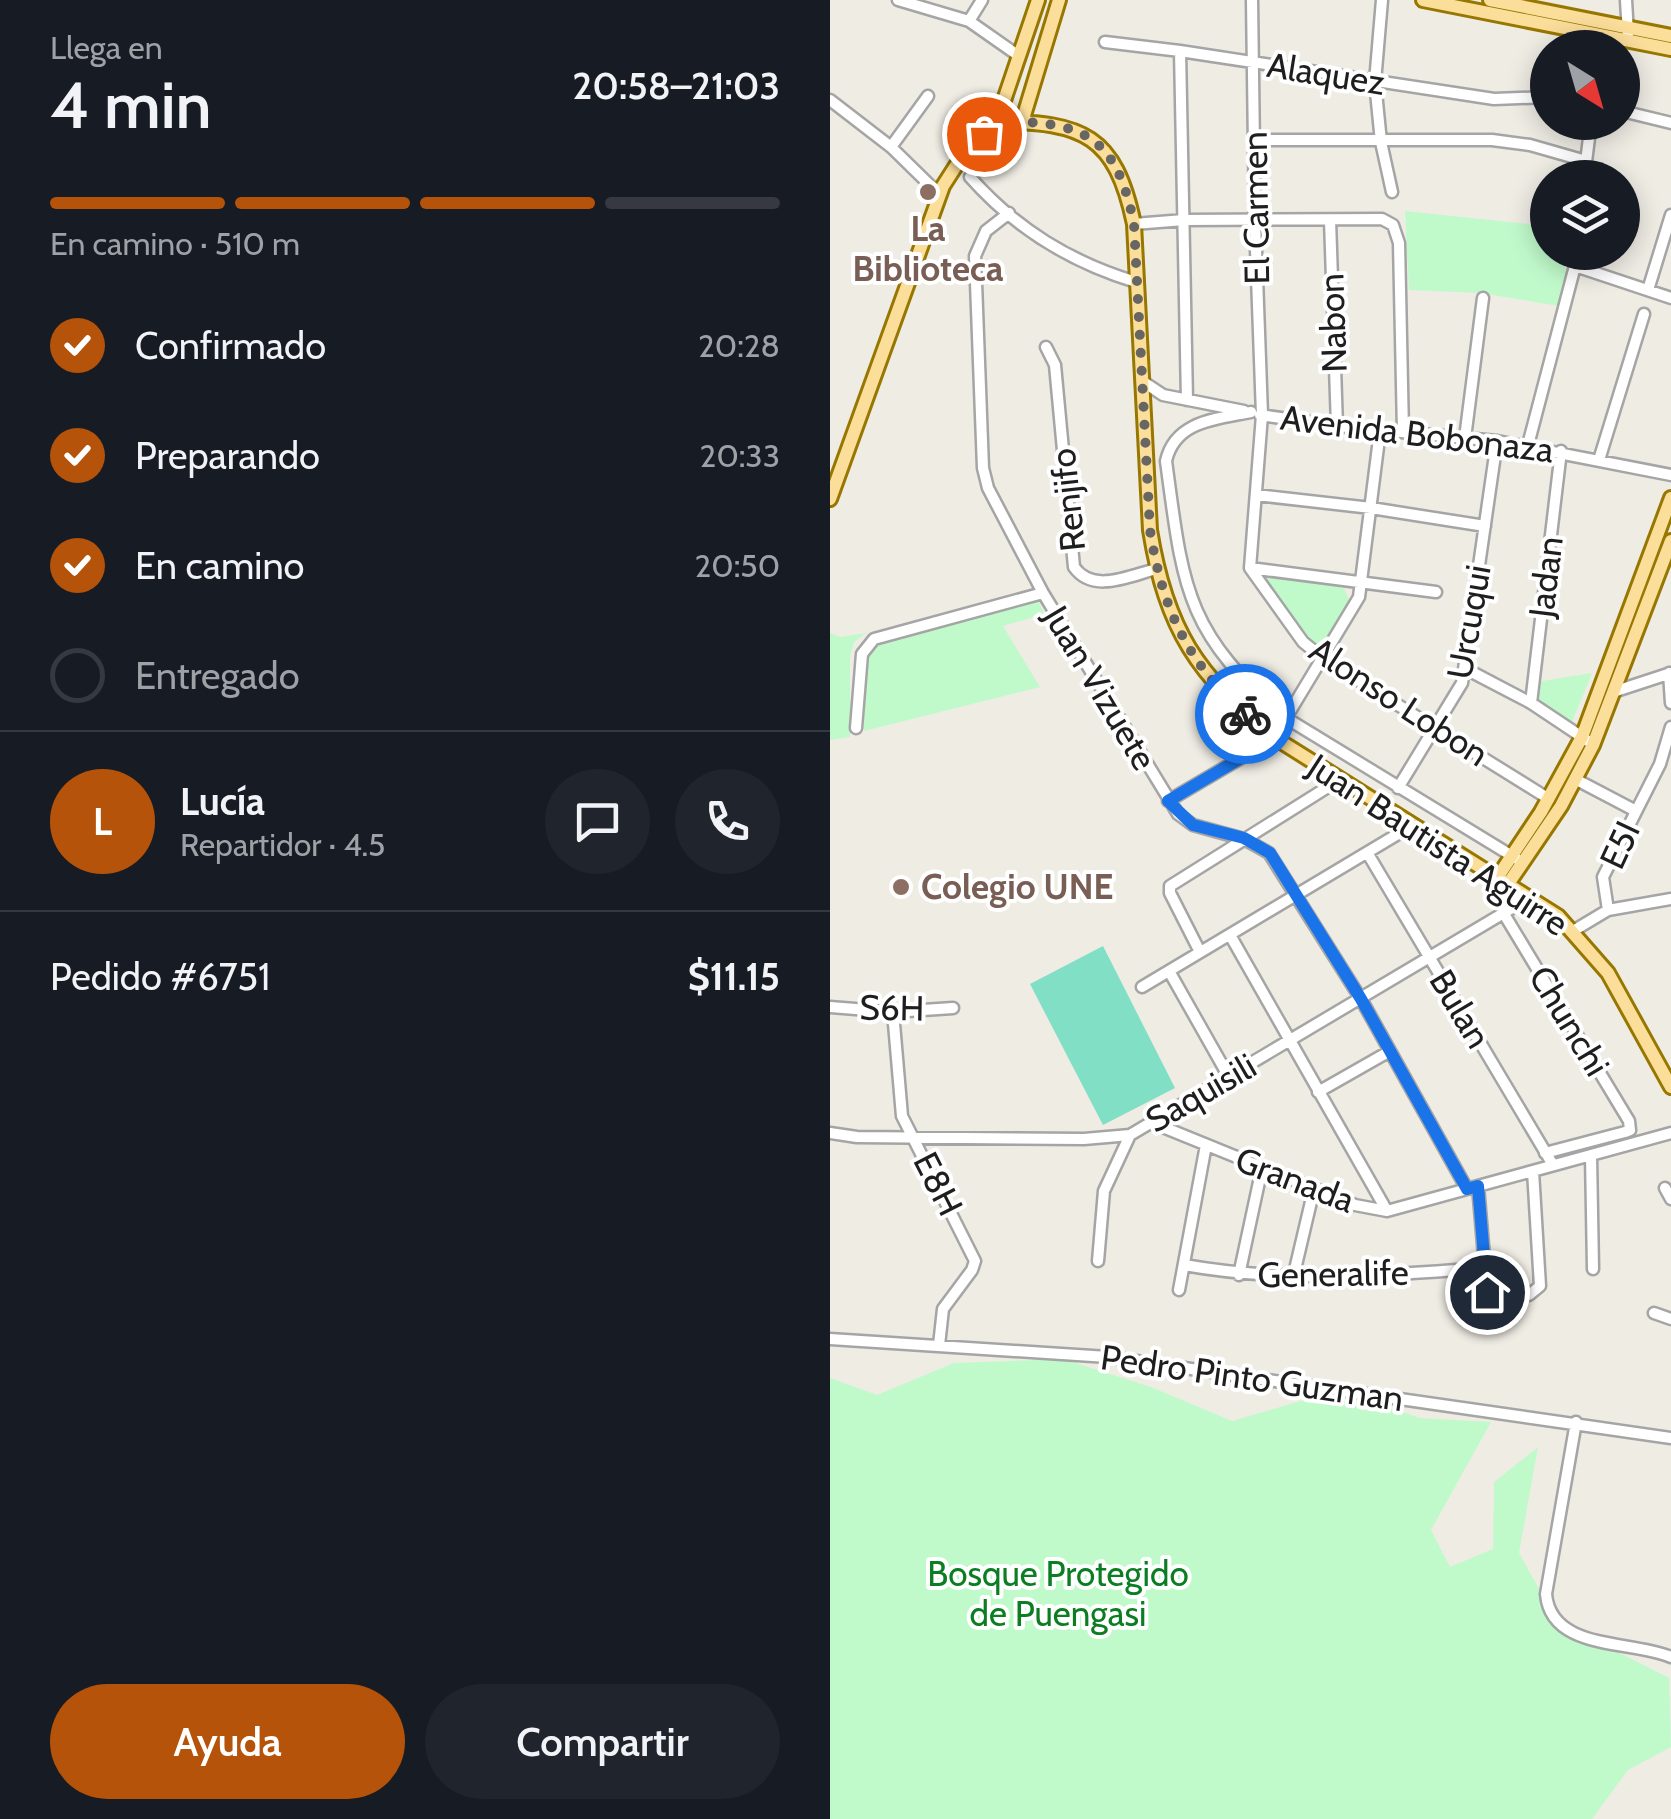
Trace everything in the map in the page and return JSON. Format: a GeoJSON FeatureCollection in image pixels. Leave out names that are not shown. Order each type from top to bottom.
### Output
{"type":"FeatureCollection","features":[{"type":"Feature","properties":{"kind":"main road"},"geometry":{"type":"LineString","coordinates":[[830,500],[940,194],[953,169],[997,121],[1038,0]]}},
{"type":"Feature","properties":{"kind":"main road"},"geometry":{"type":"LineString","coordinates":[[1022,122],[1058,0]]}},
{"type":"Feature","properties":{"kind":"main road"},"geometry":{"type":"LineString","coordinates":[[1423,0],[1528,9]]}},
{"type":"Feature","properties":{"kind":"main road"},"geometry":{"type":"LineString","coordinates":[[1490,0],[1593,30]]}},
{"type":"Feature","properties":{"kind":"main road"},"geometry":{"type":"LineString","coordinates":[[1640,35],[1671,36]]}},
{"type":"Feature","properties":{"kind":"main road"},"geometry":{"type":"LineString","coordinates":[[1640,38],[1671,49]]}},
{"type":"Feature","properties":{"kind":"main road","name":"Juan Bautista Aguirre"},"geometry":{"type":"LineString","coordinates":[[997,121],[1066,126],[1098,145],[1121,176],[1134,224],[1142,407],[1156,569],[1166,603],[1200,667],[1243,713],[1275,738],[1530,898],[1573,930],[1608,973],[1671,1087]]}},
{"type":"Feature","properties":{"kind":"main road"},"geometry":{"type":"LineString","coordinates":[[1502,881],[1576,779],[1671,498]]}},
{"type":"Feature","properties":{"kind":"main road"},"geometry":{"type":"LineString","coordinates":[[1517,859],[1613,692],[1671,541]]}},
{"type":"Feature","properties":{"kind":"street"},"geometry":{"type":"LineString","coordinates":[[898,0],[969,20],[1019,56]]}},
{"type":"Feature","properties":{"kind":"street"},"geometry":{"type":"LineString","coordinates":[[969,20],[982,0]]}},
{"type":"Feature","properties":{"kind":"street","name":"El Carmen"},"geometry":{"type":"LineString","coordinates":[[1252,0],[1256,414]]}},
{"type":"Feature","properties":{"kind":"street"},"geometry":{"type":"LineString","coordinates":[[1382,0],[1375,82],[1381,142],[1392,192]]}},
{"type":"Feature","properties":{"kind":"street"},"geometry":{"type":"LineString","coordinates":[[1626,0],[1628,30]]}},
{"type":"Feature","properties":{"kind":"street","name":"Alaquez"},"geometry":{"type":"LineString","coordinates":[[1105,42],[1494,99],[1530,98]]}},
{"type":"Feature","properties":{"kind":"street"},"geometry":{"type":"LineString","coordinates":[[1180,50],[1188,400]]}},
{"type":"Feature","properties":{"kind":"street"},"geometry":{"type":"LineString","coordinates":[[891,147],[928,96]]}},
{"type":"Feature","properties":{"kind":"street"},"geometry":{"type":"LineString","coordinates":[[830,100],[891,147],[940,194]]}},
{"type":"Feature","properties":{"kind":"street"},"geometry":{"type":"LineString","coordinates":[[1640,115],[1671,123]]}},
{"type":"Feature","properties":{"kind":"street"},"geometry":{"type":"LineString","coordinates":[[1254,140],[1512,142],[1582,160]]}},
{"type":"Feature","properties":{"kind":"street"},"geometry":{"type":"LineString","coordinates":[[970,177],[1009,213],[1080,264],[1136,282]]}},
{"type":"Feature","properties":{"kind":"street","name":"Juan Vizuete"},"geometry":{"type":"LineString","coordinates":[[1009,213],[986,230],[975,256],[983,468],[996,506],[1168,801],[1193,825],[1244,838],[1270,853],[1473,1187]]}},
{"type":"Feature","properties":{"kind":"street"},"geometry":{"type":"LineString","coordinates":[[1648,290],[1671,215]]}},
{"type":"Feature","properties":{"kind":"street"},"geometry":{"type":"LineString","coordinates":[[1134,224],[1184,220],[1382,220],[1393,225],[1398,236],[1403,432]]}},
{"type":"Feature","properties":{"kind":"street","name":"Nabon"},"geometry":{"type":"LineString","coordinates":[[1330,220],[1337,426]]}},
{"type":"Feature","properties":{"kind":"street"},"geometry":{"type":"LineString","coordinates":[[1528,445],[1574,270]]}},
{"type":"Feature","properties":{"kind":"street"},"geometry":{"type":"LineString","coordinates":[[1587,270],[1671,298]]}},
{"type":"Feature","properties":{"kind":"street"},"geometry":{"type":"LineString","coordinates":[[1464,438],[1483,298]]}},
{"type":"Feature","properties":{"kind":"street"},"geometry":{"type":"LineString","coordinates":[[1599,460],[1644,314]]}},
{"type":"Feature","properties":{"kind":"street","name":"Renjifo"},"geometry":{"type":"LineString","coordinates":[[1046,347],[1055,364],[1074,567],[1085,579],[1101,582],[1156,569]]}},
{"type":"Feature","properties":{"kind":"street","name":"Avenida Bobonaza"},"geometry":{"type":"LineString","coordinates":[[1141,380],[1163,394],[1256,414],[1380,431],[1497,440],[1671,475]]}},
{"type":"Feature","properties":{"kind":"street"},"geometry":{"type":"LineString","coordinates":[[1142,407],[1163,394]]}},
{"type":"Feature","properties":{"kind":"street"},"geometry":{"type":"LineString","coordinates":[[1436,592],[1250,568],[1256,496],[1256,414],[1209,420],[1182,432],[1169,449],[1166,461],[1182,575],[1197,616],[1228,663],[1286,718],[1517,859]]}},
{"type":"Feature","properties":{"kind":"street"},"geometry":{"type":"LineString","coordinates":[[1286,718],[1354,612],[1362,585],[1380,431]]}},
{"type":"Feature","properties":{"kind":"street","name":"Urcuqui"},"geometry":{"type":"LineString","coordinates":[[1398,788],[1455,697],[1466,669],[1497,440]]}},
{"type":"Feature","properties":{"kind":"street","name":"Jadan"},"geometry":{"type":"LineString","coordinates":[[1531,703],[1561,452]]}},
{"type":"Feature","properties":{"kind":"street"},"geometry":{"type":"LineString","coordinates":[[1256,496],[1371,508],[1485,526]]}},
{"type":"Feature","properties":{"kind":"street","name":"Alonso Lobon"},"geometry":{"type":"LineString","coordinates":[[1250,568],[1303,642],[1324,659],[1549,799]]}},
{"type":"Feature","properties":{"kind":"street"},"geometry":{"type":"LineString","coordinates":[[856,728],[862,654],[874,639],[1044,593]]}},
{"type":"Feature","properties":{"kind":"street"},"geometry":{"type":"LineString","coordinates":[[1466,669],[1531,703],[1587,741]]}},
{"type":"Feature","properties":{"kind":"street"},"geometry":{"type":"LineString","coordinates":[[1613,692],[1670,673],[1671,703]]}},
{"type":"Feature","properties":{"kind":"street","name":"E5I"},"geometry":{"type":"LineString","coordinates":[[1608,910],[1603,877],[1660,764],[1671,726]]}},
{"type":"Feature","properties":{"kind":"street"},"geometry":{"type":"LineString","coordinates":[[1168,801],[1275,738]]}},
{"type":"Feature","properties":{"kind":"street"},"geometry":{"type":"LineString","coordinates":[[1576,779],[1636,811]]}},
{"type":"Feature","properties":{"kind":"street"},"geometry":{"type":"LineString","coordinates":[[1200,952],[1170,894],[1170,886],[1339,780]]}},
{"type":"Feature","properties":{"kind":"street"},"geometry":{"type":"LineString","coordinates":[[1142,987],[1412,824]]}},
{"type":"Feature","properties":{"kind":"street","name":"Bulan"},"geometry":{"type":"LineString","coordinates":[[1368,854],[1553,1165]]}},
{"type":"Feature","properties":{"kind":"street","name":"Saquisili"},"geometry":{"type":"LineString","coordinates":[[830,1132],[857,1138],[1084,1139],[1130,1134],[1530,898]]}},
{"type":"Feature","properties":{"kind":"street"},"geometry":{"type":"LineString","coordinates":[[1573,930],[1608,910],[1671,899]]}},
{"type":"Feature","properties":{"kind":"street","name":"Chunchi"},"geometry":{"type":"LineString","coordinates":[[1504,914],[1629,1122],[1630,1130],[1545,1153]]}},
{"type":"Feature","properties":{"kind":"street"},"geometry":{"type":"LineString","coordinates":[[1230,935],[1387,1211]]}},
{"type":"Feature","properties":{"kind":"street"},"geometry":{"type":"LineString","coordinates":[[1169,971],[1229,1077]]}},
{"type":"Feature","properties":{"kind":"street","name":"S6H"},"geometry":{"type":"LineString","coordinates":[[830,1007],[893,1012],[953,1008]]}},
{"type":"Feature","properties":{"kind":"street","name":"E8H"},"geometry":{"type":"LineString","coordinates":[[893,1012],[902,1116],[975,1261],[943,1309],[939,1346]]}},
{"type":"Feature","properties":{"kind":"street"},"geometry":{"type":"LineString","coordinates":[[1318,1092],[1390,1051]]}},
{"type":"Feature","properties":{"kind":"street","name":"Granada"},"geometry":{"type":"LineString","coordinates":[[1153,1122],[1355,1205],[1387,1211],[1671,1132]]}},
{"type":"Feature","properties":{"kind":"street"},"geometry":{"type":"LineString","coordinates":[[1098,1261],[1104,1191],[1130,1134]]}},
{"type":"Feature","properties":{"kind":"street"},"geometry":{"type":"LineString","coordinates":[[1179,1290],[1206,1144]]}},
{"type":"Feature","properties":{"kind":"street"},"geometry":{"type":"LineString","coordinates":[[1591,1155],[1593,1269]]}},
{"type":"Feature","properties":{"kind":"street"},"geometry":{"type":"LineString","coordinates":[[1239,1275],[1262,1168]]}},
{"type":"Feature","properties":{"kind":"street"},"geometry":{"type":"LineString","coordinates":[[1473,1187],[1487,1292],[1529,1294],[1540,1286],[1533,1170]]}},
{"type":"Feature","properties":{"kind":"street"},"geometry":{"type":"LineString","coordinates":[[1293,1278],[1314,1189]]}},
{"type":"Feature","properties":{"kind":"street","name":"Generalife"},"geometry":{"type":"LineString","coordinates":[[1184,1265],[1239,1275],[1293,1278],[1483,1268]]}},
{"type":"Feature","properties":{"kind":"street"},"geometry":{"type":"LineString","coordinates":[[1654,1313],[1671,1318]]}},
{"type":"Feature","properties":{"kind":"street","name":"Pedro Pinto Guzman"},"geometry":{"type":"LineString","coordinates":[[830,1340],[1108,1357],[1671,1438]]}},
{"type":"Feature","properties":{"kind":"street"},"geometry":{"type":"LineString","coordinates":[[1576,1422],[1547,1606],[1557,1623],[1574,1634],[1671,1657]]}},
{"type":"Feature","properties":{"kind":"green space"},"geometry":{"type":"Polygon","coordinates":[[[1405,211],[1530,224],[1530,270],[1565,270],[1567,275],[1559,306],[1481,293],[1409,290],[1405,211]]]}},
{"type":"Feature","properties":{"kind":"green space"},"geometry":{"type":"Polygon","coordinates":[[[1259,573],[1344,588],[1350,602],[1327,644],[1321,646],[1311,640],[1259,573]]]}},
{"type":"Feature","properties":{"kind":"green space"},"geometry":{"type":"Polygon","coordinates":[[[1038,600],[1044,614],[1003,626],[1040,687],[864,731],[866,656],[881,640],[1038,600]]]}},
{"type":"Feature","properties":{"kind":"green space"},"geometry":{"type":"Polygon","coordinates":[[[830,633],[840,637],[866,633],[854,642],[850,657],[850,737],[830,740],[830,633]]]}},
{"type":"Feature","properties":{"kind":"green space"},"geometry":{"type":"Polygon","coordinates":[[[1592,673],[1570,727],[1534,702],[1536,682],[1592,673]]]}},
{"type":"Feature","properties":{"kind":"green space"},"geometry":{"type":"Polygon","coordinates":[[[1103,946],[1175,1088],[1103,1125],[1030,984],[1103,946]]]}},
{"type":"Feature","properties":{"kind":"green space","name":"Bosque Protegido de Puengasi"},"geometry":{"type":"Polygon","coordinates":[[[1063,1359],[1151,1387],[1232,1421],[1314,1397],[1382,1405],[1420,1418],[1491,1422],[1431,1530],[1450,1567],[1493,1549],[1494,1482],[1538,1447],[1519,1553],[1557,1621],[1669,1678],[1671,1747],[1628,1770],[1592,1819],[830,1819],[830,1378],[877,1395],[954,1363],[1063,1359]]]}},
{"type":"Feature","properties":{"kind":"way so far"},"geometry":{"type":"LineString","coordinates":[[984,134],[997,121],[1066,126],[1098,145],[1121,176],[1134,224],[1142,407],[1156,569],[1166,603],[1200,667],[1245,714]]}},
{"type":"Feature","properties":{"kind":"place","name":"La Biblioteca"},"geometry":{"type":"Point","coordinates":[928,192]}},
{"type":"Feature","properties":{"kind":"place","name":"Colegio UNE"},"geometry":{"type":"Point","coordinates":[901,887]}},
{"type":"Feature","properties":{"kind":"route"},"geometry":{"type":"LineString","coordinates":[[1245,714],[1275,738],[1168,801],[1193,825],[1258,844],[1270,853],[1298,896],[1361,999],[1467,1189],[1478,1186],[1487,1292]]}}]}
